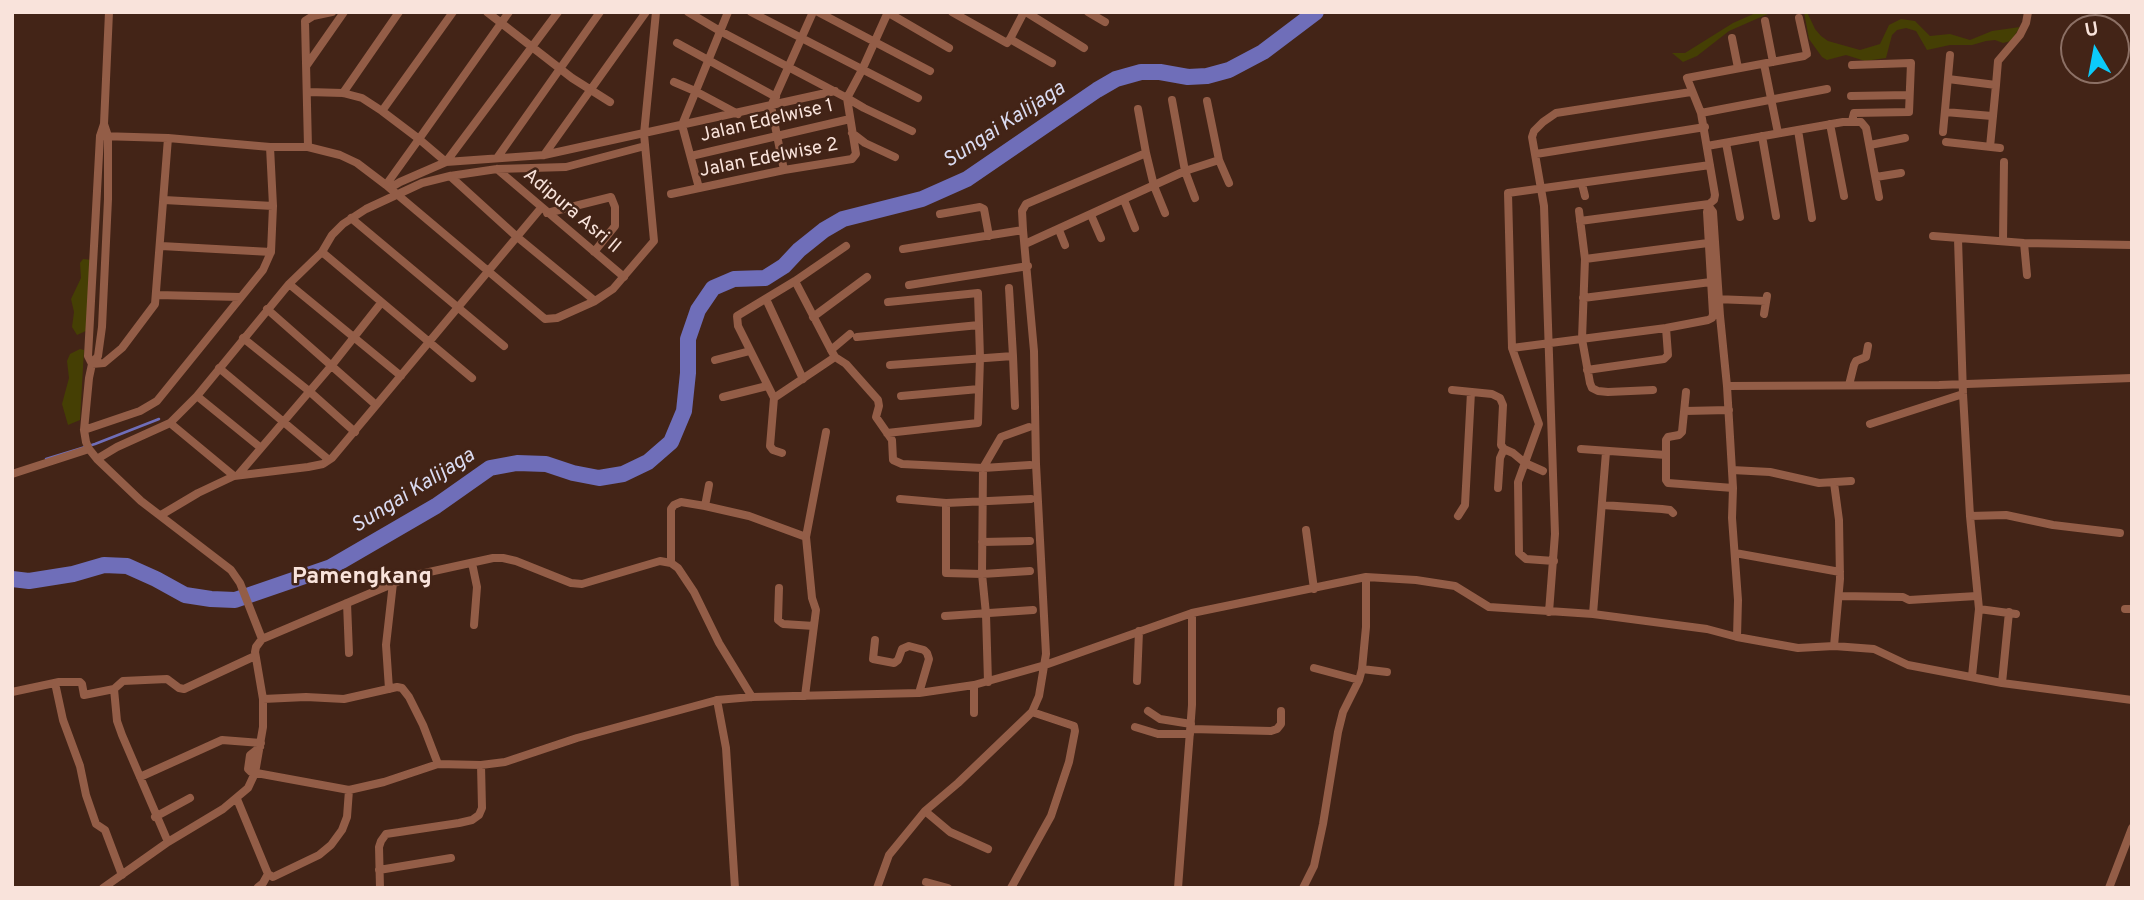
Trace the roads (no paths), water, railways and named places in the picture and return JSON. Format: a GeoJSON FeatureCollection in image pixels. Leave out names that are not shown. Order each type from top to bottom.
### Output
{"type":"FeatureCollection","features":[{"type":"Feature","properties":{"kind":"street"},"geometry":{"type":"LineString","coordinates":[[109,12],[104,124],[108,198],[102,327],[98,356],[92,364],[89,378],[84,430],[87,445],[97,459],[141,501],[231,570],[240,583],[262,639]]}},
{"type":"Feature","properties":{"kind":"street"},"geometry":{"type":"LineString","coordinates":[[308,147],[305,21],[313,16],[332,12]]}},
{"type":"Feature","properties":{"kind":"street"},"geometry":{"type":"LineString","coordinates":[[307,65],[344,12]]}},
{"type":"Feature","properties":{"kind":"street"},"geometry":{"type":"LineString","coordinates":[[344,93],[399,12]]}},
{"type":"Feature","properties":{"kind":"street"},"geometry":{"type":"LineString","coordinates":[[382,111],[453,12]]}},
{"type":"Feature","properties":{"kind":"street"},"geometry":{"type":"LineString","coordinates":[[486,12],[610,102]]}},
{"type":"Feature","properties":{"kind":"street"},"geometry":{"type":"LineString","coordinates":[[391,189],[419,139],[509,12]]}},
{"type":"Feature","properties":{"kind":"street"},"geometry":{"type":"LineString","coordinates":[[446,162],[558,12]]}},
{"type":"Feature","properties":{"kind":"street"},"geometry":{"type":"LineString","coordinates":[[497,158],[600,12]]}},
{"type":"Feature","properties":{"kind":"street"},"geometry":{"type":"LineString","coordinates":[[544,155],[646,12]]}},
{"type":"Feature","properties":{"kind":"street"},"geometry":{"type":"LineString","coordinates":[[104,136],[308,147],[340,155],[357,163],[391,189],[545,319],[557,318],[595,301],[613,289],[655,238],[644,134],[656,12]]}},
{"type":"Feature","properties":{"kind":"street"},"geometry":{"type":"LineString","coordinates":[[688,12],[912,131]]}},
{"type":"Feature","properties":{"kind":"street"},"geometry":{"type":"LineString","coordinates":[[699,188],[682,125],[728,12]]}},
{"type":"Feature","properties":{"kind":"street"},"geometry":{"type":"LineString","coordinates":[[751,12],[918,98]]}},
{"type":"Feature","properties":{"kind":"street"},"geometry":{"type":"LineString","coordinates":[[783,170],[771,106],[813,12]]}},
{"type":"Feature","properties":{"kind":"street"},"geometry":{"type":"LineString","coordinates":[[818,12],[930,71]]}},
{"type":"Feature","properties":{"kind":"street"},"geometry":{"type":"LineString","coordinates":[[847,98],[888,12],[948,48]]}},
{"type":"Feature","properties":{"kind":"street"},"geometry":{"type":"LineString","coordinates":[[951,12],[1007,43],[1025,12],[1084,48]]}},
{"type":"Feature","properties":{"kind":"street"},"geometry":{"type":"LineString","coordinates":[[1088,12],[1105,22]]}},
{"type":"Feature","properties":{"kind":"street"},"geometry":{"type":"LineString","coordinates":[[1990,147],[1998,61],[2020,35],[2028,12]]}},
{"type":"Feature","properties":{"kind":"street"},"geometry":{"type":"LineString","coordinates":[[1715,299],[1710,282],[1707,212],[1715,195],[1705,128],[1687,78],[1800,58],[1807,54],[1799,19]]}},
{"type":"Feature","properties":{"kind":"street"},"geometry":{"type":"LineString","coordinates":[[1765,21],[1778,133]]}},
{"type":"Feature","properties":{"kind":"street"},"geometry":{"type":"LineString","coordinates":[[1732,38],[1738,68]]}},
{"type":"Feature","properties":{"kind":"street"},"geometry":{"type":"LineString","coordinates":[[1010,39],[1052,63]]}},
{"type":"Feature","properties":{"kind":"street"},"geometry":{"type":"LineString","coordinates":[[677,43],[776,97]]}},
{"type":"Feature","properties":{"kind":"street"},"geometry":{"type":"LineString","coordinates":[[1943,132],[1950,55]]}},
{"type":"Feature","properties":{"kind":"street"},"geometry":{"type":"LineString","coordinates":[[1853,65],[1911,63],[1909,112],[1854,113],[1853,121]]}},
{"type":"Feature","properties":{"kind":"street"},"geometry":{"type":"LineString","coordinates":[[1948,79],[1996,85]]}},
{"type":"Feature","properties":{"kind":"street"},"geometry":{"type":"LineString","coordinates":[[674,82],[738,114]]}},
{"type":"Feature","properties":{"kind":"street"},"geometry":{"type":"LineString","coordinates":[[1701,113],[1827,89]]}},
{"type":"Feature","properties":{"kind":"street"},"geometry":{"type":"LineString","coordinates":[[97,459],[170,423],[197,396],[289,284],[322,252],[342,224],[400,182],[446,162],[544,155],[835,91]]}},
{"type":"Feature","properties":{"kind":"street"},"geometry":{"type":"LineString","coordinates":[[308,92],[344,93],[362,98],[446,162]]}},
{"type":"Feature","properties":{"kind":"street"},"geometry":{"type":"LineString","coordinates":[[1549,612],[1555,534],[1543,188],[1532,137],[1534,131],[1556,113],[1691,92]]}},
{"type":"Feature","properties":{"kind":"street"},"geometry":{"type":"LineString","coordinates":[[1851,96],[1909,95]]}},
{"type":"Feature","properties":{"kind":"street","name":"Jalan Edelwise 2"},"geometry":{"type":"LineString","coordinates":[[671,194],[783,170],[852,159],[856,154],[847,98]]}},
{"type":"Feature","properties":{"kind":"street"},"geometry":{"type":"LineString","coordinates":[[1172,100],[1185,171],[1195,198]]}},
{"type":"Feature","properties":{"kind":"street"},"geometry":{"type":"LineString","coordinates":[[1207,101],[1219,160],[1229,183]]}},
{"type":"Feature","properties":{"kind":"street"},"geometry":{"type":"LineString","coordinates":[[1138,109],[1154,186],[1165,213]]}},
{"type":"Feature","properties":{"kind":"street"},"geometry":{"type":"LineString","coordinates":[[1945,112],[1992,116]]}},
{"type":"Feature","properties":{"kind":"street","name":"Jalan Edelwise 1"},"geometry":{"type":"LineString","coordinates":[[691,156],[849,119]]}},
{"type":"Feature","properties":{"kind":"street"},"geometry":{"type":"LineString","coordinates":[[1707,146],[1830,124],[1853,121],[1864,124],[1879,197]]}},
{"type":"Feature","properties":{"kind":"street"},"geometry":{"type":"LineString","coordinates":[[1830,124],[1844,196]]}},
{"type":"Feature","properties":{"kind":"street"},"geometry":{"type":"LineString","coordinates":[[1536,154],[1705,128]]}},
{"type":"Feature","properties":{"kind":"street"},"geometry":{"type":"LineString","coordinates":[[1798,130],[1812,218]]}},
{"type":"Feature","properties":{"kind":"street"},"geometry":{"type":"LineString","coordinates":[[852,133],[865,143],[895,157]]}},
{"type":"Feature","properties":{"kind":"street"},"geometry":{"type":"LineString","coordinates":[[1762,136],[1776,216]]}},
{"type":"Feature","properties":{"kind":"street"},"geometry":{"type":"LineString","coordinates":[[92,364],[104,363],[122,348],[155,304],[168,138]]}},
{"type":"Feature","properties":{"kind":"street"},"geometry":{"type":"LineString","coordinates":[[1870,145],[1905,138]]}},
{"type":"Feature","properties":{"kind":"street"},"geometry":{"type":"LineString","coordinates":[[1946,142],[2000,148]]}},
{"type":"Feature","properties":{"kind":"street"},"geometry":{"type":"LineString","coordinates":[[1726,143],[1740,216]]}},
{"type":"Feature","properties":{"kind":"street"},"geometry":{"type":"LineString","coordinates":[[391,189],[498,169],[566,167],[645,146]]}},
{"type":"Feature","properties":{"kind":"street"},"geometry":{"type":"LineString","coordinates":[[84,430],[140,411],[157,401],[263,270],[271,252],[270,147]]}},
{"type":"Feature","properties":{"kind":"street"},"geometry":{"type":"LineString","coordinates":[[877,888],[889,855],[925,811],[1032,712],[1045,665],[1034,351],[1022,211],[1026,204],[1146,153]]}},
{"type":"Feature","properties":{"kind":"street"},"geometry":{"type":"LineString","coordinates":[[1025,244],[1185,171],[1219,160]]}},
{"type":"Feature","properties":{"kind":"street"},"geometry":{"type":"LineString","coordinates":[[2003,241],[2004,162]]}},
{"type":"Feature","properties":{"kind":"street"},"geometry":{"type":"LineString","coordinates":[[1553,561],[1526,559],[1519,553],[1518,482],[1539,424],[1512,348],[1507,195],[1510,192],[1710,165]]}},
{"type":"Feature","properties":{"kind":"street","name":"Adipura Asri II"},"geometry":{"type":"LineString","coordinates":[[498,169],[625,277]]}},
{"type":"Feature","properties":{"kind":"street"},"geometry":{"type":"LineString","coordinates":[[1877,177],[1901,173]]}},
{"type":"Feature","properties":{"kind":"street"},"geometry":{"type":"LineString","coordinates":[[450,176],[516,236],[595,301]]}},
{"type":"Feature","properties":{"kind":"street"},"geometry":{"type":"LineString","coordinates":[[1582,184],[1585,196]]}},
{"type":"Feature","properties":{"kind":"street"},"geometry":{"type":"LineString","coordinates":[[161,514],[236,476],[324,464],[355,432],[516,236],[544,210],[611,197],[615,207],[615,226],[594,252]]}},
{"type":"Feature","properties":{"kind":"street"},"geometry":{"type":"LineString","coordinates":[[164,200],[272,206]]}},
{"type":"Feature","properties":{"kind":"street"},"geometry":{"type":"LineString","coordinates":[[1124,200],[1135,228]]}},
{"type":"Feature","properties":{"kind":"street"},"geometry":{"type":"LineString","coordinates":[[1580,221],[1709,206]]}},
{"type":"Feature","properties":{"kind":"street"},"geometry":{"type":"LineString","coordinates":[[1709,206],[1713,212],[1716,315],[1729,410],[1732,518],[1738,600],[1737,637]]}},
{"type":"Feature","properties":{"kind":"street"},"geometry":{"type":"LineString","coordinates":[[940,214],[980,207],[984,209],[989,236]]}},
{"type":"Feature","properties":{"kind":"street"},"geometry":{"type":"LineString","coordinates":[[1579,211],[1585,259],[1582,339],[1592,388],[1598,391],[1653,390]]}},
{"type":"Feature","properties":{"kind":"street"},"geometry":{"type":"LineString","coordinates":[[1091,215],[1101,238]]}},
{"type":"Feature","properties":{"kind":"street"},"geometry":{"type":"LineString","coordinates":[[351,218],[504,346]]}},
{"type":"Feature","properties":{"kind":"street"},"geometry":{"type":"LineString","coordinates":[[903,249],[1023,230]]}},
{"type":"Feature","properties":{"kind":"street"},"geometry":{"type":"LineString","coordinates":[[1059,230],[1065,246]]}},
{"type":"Feature","properties":{"kind":"street"},"geometry":{"type":"LineString","coordinates":[[1933,236],[2024,243],[2132,245]]}},
{"type":"Feature","properties":{"kind":"street"},"geometry":{"type":"LineString","coordinates":[[1958,239],[1962,383],[1979,609],[1972,676]]}},
{"type":"Feature","properties":{"kind":"street"},"geometry":{"type":"LineString","coordinates":[[1585,259],[1708,243]]}},
{"type":"Feature","properties":{"kind":"street"},"geometry":{"type":"LineString","coordinates":[[2024,243],[2027,275]]}},
{"type":"Feature","properties":{"kind":"street"},"geometry":{"type":"LineString","coordinates":[[161,246],[271,252]]}},
{"type":"Feature","properties":{"kind":"street"},"geometry":{"type":"LineString","coordinates":[[782,453],[770,446],[774,398],[737,326],[737,316],[846,246]]}},
{"type":"Feature","properties":{"kind":"street"},"geometry":{"type":"LineString","coordinates":[[322,252],[472,378]]}},
{"type":"Feature","properties":{"kind":"street"},"geometry":{"type":"LineString","coordinates":[[909,285],[1028,266]]}},
{"type":"Feature","properties":{"kind":"street"},"geometry":{"type":"LineString","coordinates":[[813,317],[867,277]]}},
{"type":"Feature","properties":{"kind":"street"},"geometry":{"type":"LineString","coordinates":[[795,281],[833,354],[846,364],[878,400],[876,417],[892,440],[893,460],[897,463],[983,468],[1030,465]]}},
{"type":"Feature","properties":{"kind":"street"},"geometry":{"type":"LineString","coordinates":[[1583,299],[1710,282]]}},
{"type":"Feature","properties":{"kind":"street"},"geometry":{"type":"LineString","coordinates":[[289,284],[401,376]]}},
{"type":"Feature","properties":{"kind":"street"},"geometry":{"type":"LineString","coordinates":[[1009,288],[1015,406]]}},
{"type":"Feature","properties":{"kind":"street"},"geometry":{"type":"LineString","coordinates":[[887,433],[978,423],[980,358],[978,293],[888,302]]}},
{"type":"Feature","properties":{"kind":"street"},"geometry":{"type":"LineString","coordinates":[[157,295],[240,297]]}},
{"type":"Feature","properties":{"kind":"street"},"geometry":{"type":"LineString","coordinates":[[1715,299],[1767,298],[1765,314]]}},
{"type":"Feature","properties":{"kind":"street"},"geometry":{"type":"LineString","coordinates":[[766,299],[803,379]]}},
{"type":"Feature","properties":{"kind":"street"},"geometry":{"type":"LineString","coordinates":[[236,476],[332,365],[381,303]]}},
{"type":"Feature","properties":{"kind":"street"},"geometry":{"type":"LineString","coordinates":[[267,309],[376,405]]}},
{"type":"Feature","properties":{"kind":"street"},"geometry":{"type":"LineString","coordinates":[[1512,348],[1666,328],[1708,320],[1716,315]]}},
{"type":"Feature","properties":{"kind":"street"},"geometry":{"type":"LineString","coordinates":[[774,398],[803,379],[853,335],[979,325]]}},
{"type":"Feature","properties":{"kind":"street"},"geometry":{"type":"LineString","coordinates":[[1587,370],[1664,359],[1668,355],[1666,328]]}},
{"type":"Feature","properties":{"kind":"street"},"geometry":{"type":"LineString","coordinates":[[243,338],[355,432]]}},
{"type":"Feature","properties":{"kind":"street"},"geometry":{"type":"LineString","coordinates":[[1849,385],[1854,365],[1856,361],[1866,357],[1868,346]]}},
{"type":"Feature","properties":{"kind":"street"},"geometry":{"type":"LineString","coordinates":[[715,360],[750,351]]}},
{"type":"Feature","properties":{"kind":"street"},"geometry":{"type":"LineString","coordinates":[[890,365],[1013,356]]}},
{"type":"Feature","properties":{"kind":"street"},"geometry":{"type":"LineString","coordinates":[[219,368],[329,460]]}},
{"type":"Feature","properties":{"kind":"street"},"geometry":{"type":"LineString","coordinates":[[1727,386],[2132,378]]}},
{"type":"Feature","properties":{"kind":"street"},"geometry":{"type":"LineString","coordinates":[[723,397],[766,386]]}},
{"type":"Feature","properties":{"kind":"street"},"geometry":{"type":"LineString","coordinates":[[901,396],[979,389]]}},
{"type":"Feature","properties":{"kind":"street"},"geometry":{"type":"LineString","coordinates":[[1452,390],[1492,394],[1500,398],[1503,405],[1501,445],[1525,463],[1543,471]]}},
{"type":"Feature","properties":{"kind":"street"},"geometry":{"type":"LineString","coordinates":[[1458,516],[1465,506],[1471,392]]}},
{"type":"Feature","properties":{"kind":"street"},"geometry":{"type":"LineString","coordinates":[[1686,392],[1682,432],[1666,440],[1668,483],[1733,488]]}},
{"type":"Feature","properties":{"kind":"street"},"geometry":{"type":"LineString","coordinates":[[1870,424],[1963,394]]}},
{"type":"Feature","properties":{"kind":"street"},"geometry":{"type":"LineString","coordinates":[[197,396],[261,448]]}},
{"type":"Feature","properties":{"kind":"street"},"geometry":{"type":"LineString","coordinates":[[1685,411],[1729,410]]}},
{"type":"Feature","properties":{"kind":"street"},"geometry":{"type":"LineString","coordinates":[[1539,424],[1551,422]]}},
{"type":"Feature","properties":{"kind":"street"},"geometry":{"type":"LineString","coordinates":[[170,423],[236,476]]}},
{"type":"Feature","properties":{"kind":"street"},"geometry":{"type":"LineString","coordinates":[[988,682],[982,574],[983,468],[1001,437],[1029,427]]}},
{"type":"Feature","properties":{"kind":"street"},"geometry":{"type":"LineString","coordinates":[[805,696],[816,610],[812,598],[806,537],[826,432]]}},
{"type":"Feature","properties":{"kind":"street"},"geometry":{"type":"LineString","coordinates":[[12,474],[87,445]]}},
{"type":"Feature","properties":{"kind":"street"},"geometry":{"type":"LineString","coordinates":[[1499,488],[1500,458],[1504,449]]}},
{"type":"Feature","properties":{"kind":"street"},"geometry":{"type":"LineString","coordinates":[[1581,449],[1666,455]]}},
{"type":"Feature","properties":{"kind":"street"},"geometry":{"type":"LineString","coordinates":[[1594,614],[1606,452]]}},
{"type":"Feature","properties":{"kind":"street"},"geometry":{"type":"LineString","coordinates":[[1521,473],[1553,470]]}},
{"type":"Feature","properties":{"kind":"street"},"geometry":{"type":"LineString","coordinates":[[1732,470],[1770,472],[1819,483],[1851,481]]}},
{"type":"Feature","properties":{"kind":"street"},"geometry":{"type":"LineString","coordinates":[[1834,483],[1839,520],[1840,572],[1834,646]]}},
{"type":"Feature","properties":{"kind":"street"},"geometry":{"type":"LineString","coordinates":[[705,506],[709,485]]}},
{"type":"Feature","properties":{"kind":"street"},"geometry":{"type":"LineString","coordinates":[[900,499],[946,503],[1031,499]]}},
{"type":"Feature","properties":{"kind":"street"},"geometry":{"type":"LineString","coordinates":[[671,563],[671,509],[681,502],[750,516],[806,537]]}},
{"type":"Feature","properties":{"kind":"street"},"geometry":{"type":"LineString","coordinates":[[946,503],[945,572],[982,574],[1030,571]]}},
{"type":"Feature","properties":{"kind":"street"},"geometry":{"type":"LineString","coordinates":[[1602,505],[1662,509],[1673,513]]}},
{"type":"Feature","properties":{"kind":"street"},"geometry":{"type":"LineString","coordinates":[[1970,516],[2003,514],[2053,525],[2120,533]]}},
{"type":"Feature","properties":{"kind":"street"},"geometry":{"type":"LineString","coordinates":[[1306,530],[1314,589]]}},
{"type":"Feature","properties":{"kind":"street"},"geometry":{"type":"LineString","coordinates":[[982,542],[1030,541]]}},
{"type":"Feature","properties":{"kind":"street"},"geometry":{"type":"LineString","coordinates":[[1735,553],[1840,572]]}},
{"type":"Feature","properties":{"kind":"street"},"geometry":{"type":"LineString","coordinates":[[752,697],[719,643],[694,592],[678,568],[671,563],[660,561],[577,585],[516,561],[493,558],[439,569],[393,583],[262,639],[256,647],[255,656],[262,699],[261,745],[252,753],[248,769],[255,773],[349,790],[384,782],[438,764],[505,762],[577,738],[717,700],[919,692],[974,685],[1045,665],[1192,613],[1366,577],[1455,586],[1489,607],[1594,614],[1707,629],[1798,648],[1834,646],[1874,649],[1908,665],[2002,683],[2132,700]]}},
{"type":"Feature","properties":{"kind":"street"},"geometry":{"type":"LineString","coordinates":[[472,563],[477,587],[474,625]]}},
{"type":"Feature","properties":{"kind":"street"},"geometry":{"type":"LineString","coordinates":[[1303,888],[1314,866],[1343,712],[1362,669],[1366,627],[1366,577]]}},
{"type":"Feature","properties":{"kind":"street"},"geometry":{"type":"LineString","coordinates":[[389,689],[386,645],[393,583]]}},
{"type":"Feature","properties":{"kind":"street"},"geometry":{"type":"LineString","coordinates":[[779,588],[778,620],[783,624],[814,626]]}},
{"type":"Feature","properties":{"kind":"street"},"geometry":{"type":"LineString","coordinates":[[1839,596],[1903,597],[1909,600],[1977,596]]}},
{"type":"Feature","properties":{"kind":"street"},"geometry":{"type":"LineString","coordinates":[[347,603],[349,653]]}},
{"type":"Feature","properties":{"kind":"street"},"geometry":{"type":"LineString","coordinates":[[1979,609],[2013,613],[2002,683]]}},
{"type":"Feature","properties":{"kind":"street"},"geometry":{"type":"LineString","coordinates":[[945,616],[1033,610]]}},
{"type":"Feature","properties":{"kind":"street"},"geometry":{"type":"LineString","coordinates":[[1178,888],[1190,729],[1192,613]]}},
{"type":"Feature","properties":{"kind":"street"},"geometry":{"type":"LineString","coordinates":[[1137,681],[1139,631]]}},
{"type":"Feature","properties":{"kind":"street"},"geometry":{"type":"LineString","coordinates":[[875,640],[873,659],[894,663],[902,649],[909,646],[927,653],[929,659],[919,692]]}},
{"type":"Feature","properties":{"kind":"street"},"geometry":{"type":"LineString","coordinates":[[12,692],[80,681],[84,695],[114,689],[123,681],[167,680],[179,688],[184,688],[255,656]]}},
{"type":"Feature","properties":{"kind":"street"},"geometry":{"type":"LineString","coordinates":[[1314,668],[1359,680]]}},
{"type":"Feature","properties":{"kind":"street"},"geometry":{"type":"LineString","coordinates":[[1362,669],[1387,672]]}},
{"type":"Feature","properties":{"kind":"street"},"geometry":{"type":"LineString","coordinates":[[55,683],[62,720],[80,766],[96,824],[105,830],[122,875]]}},
{"type":"Feature","properties":{"kind":"street"},"geometry":{"type":"LineString","coordinates":[[974,685],[974,713]]}},
{"type":"Feature","properties":{"kind":"street"},"geometry":{"type":"LineString","coordinates":[[262,699],[344,699],[402,688],[409,697],[438,764]]}},
{"type":"Feature","properties":{"kind":"street"},"geometry":{"type":"LineString","coordinates":[[114,689],[117,721],[155,817],[168,842]]}},
{"type":"Feature","properties":{"kind":"street"},"geometry":{"type":"LineString","coordinates":[[717,700],[726,748],[735,888]]}},
{"type":"Feature","properties":{"kind":"street"},"geometry":{"type":"LineString","coordinates":[[1148,711],[1160,719],[1190,729]]}},
{"type":"Feature","properties":{"kind":"street"},"geometry":{"type":"LineString","coordinates":[[1135,727],[1158,734],[1190,729],[1271,731],[1281,724],[1281,711]]}},
{"type":"Feature","properties":{"kind":"street"},"geometry":{"type":"LineString","coordinates":[[1011,888],[1051,816],[1069,762],[1074,732],[1073,726],[1032,712]]}},
{"type":"Feature","properties":{"kind":"street"},"geometry":{"type":"LineString","coordinates":[[140,777],[222,740],[261,745]]}},
{"type":"Feature","properties":{"kind":"street"},"geometry":{"type":"LineString","coordinates":[[380,888],[381,841],[386,834],[459,823],[479,815],[482,808],[474,764]]}},
{"type":"Feature","properties":{"kind":"street"},"geometry":{"type":"LineString","coordinates":[[103,888],[168,842],[208,820],[237,799],[248,788],[255,773]]}},
{"type":"Feature","properties":{"kind":"street"},"geometry":{"type":"LineString","coordinates":[[237,799],[268,874],[273,877],[319,855],[331,845],[348,817],[349,790]]}},
{"type":"Feature","properties":{"kind":"street"},"geometry":{"type":"LineString","coordinates":[[155,817],[190,798]]}},
{"type":"Feature","properties":{"kind":"street"},"geometry":{"type":"LineString","coordinates":[[925,811],[950,832],[988,849]]}},
{"type":"Feature","properties":{"kind":"street"},"geometry":{"type":"LineString","coordinates":[[2109,888],[2132,828]]}},
{"type":"Feature","properties":{"kind":"street"},"geometry":{"type":"LineString","coordinates":[[2122,850],[2132,854]]}},
{"type":"Feature","properties":{"kind":"street"},"geometry":{"type":"LineString","coordinates":[[379,870],[451,858]]}},
{"type":"Feature","properties":{"kind":"street"},"geometry":{"type":"LineString","coordinates":[[258,887],[268,874]]}},
{"type":"Feature","properties":{"kind":"street"},"geometry":{"type":"LineString","coordinates":[[926,882],[948,888]]}},
{"type":"Feature","properties":{"kind":"waterway","name":"Sungai Kalijaga"},"geometry":{"type":"LineString","coordinates":[[12,579],[29,581],[73,574],[104,565],[127,566],[185,595],[235,600],[331,567],[436,506],[490,468],[517,463],[546,464],[599,478],[623,474],[648,462],[671,442],[684,411],[688,339],[698,310],[713,288],[734,279],[765,278],[784,266],[824,230],[843,219],[922,199],[967,179],[1116,79],[1141,72],[1188,77],[1207,76],[1229,70],[1263,52],[1316,12]]}},
{"type":"Feature","properties":{"kind":"waterway"},"geometry":{"type":"LineString","coordinates":[[46,459],[95,444],[159,419]]}},
{"type":"Feature","properties":{"kind":"district","name":"Pamengkang"},"geometry":{"type":"Point","coordinates":[362,578]}}]}
